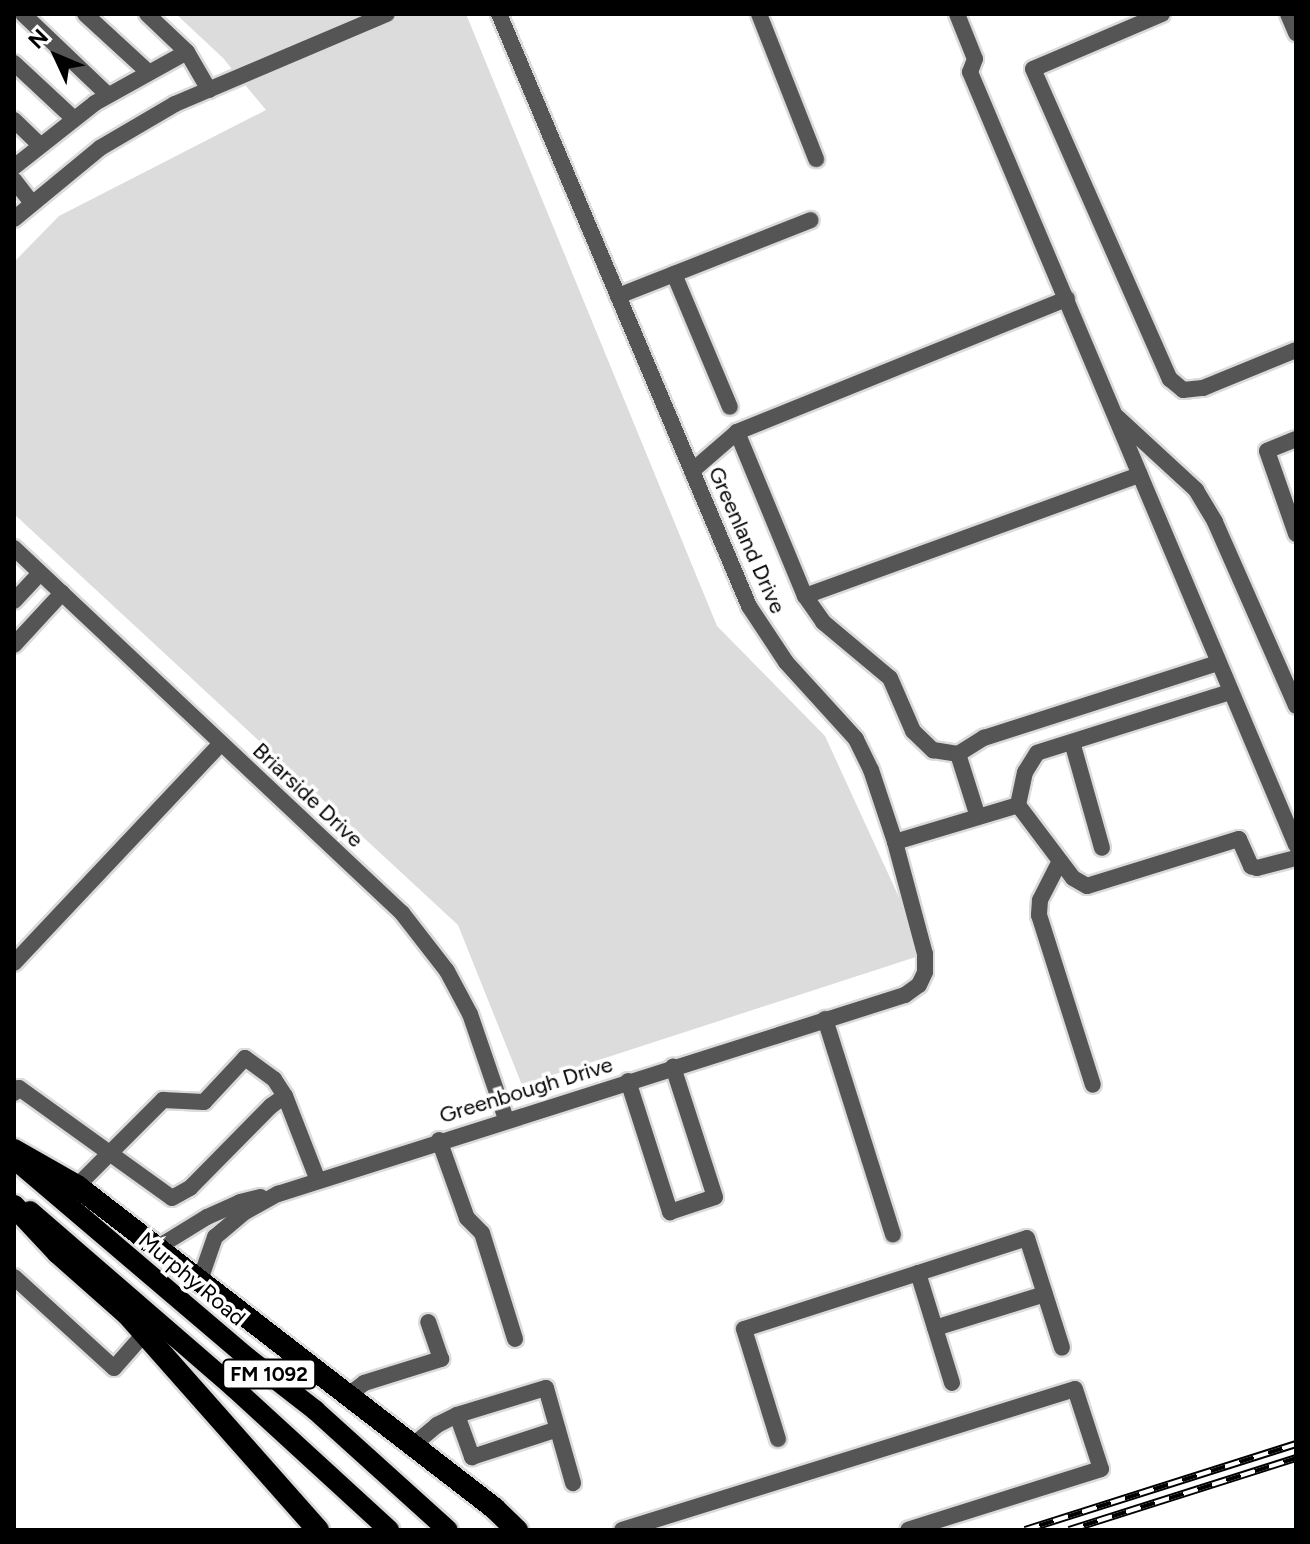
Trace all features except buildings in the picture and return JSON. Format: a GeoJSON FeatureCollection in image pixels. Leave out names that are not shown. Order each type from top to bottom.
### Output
{"type":"FeatureCollection","features":[{"type":"Feature","properties":{"kind":"highway"},"geometry":{"type":"LineString","coordinates":[[14,1150],[77,1186],[494,1508],[517,1530]]}},
{"type":"Feature","properties":{"kind":"highway"},"geometry":{"type":"LineString","coordinates":[[14,1206],[144,1334],[318,1530]]}},
{"type":"Feature","properties":{"kind":"main road","name":"Murphy Road"},"geometry":{"type":"LineString","coordinates":[[14,1159],[248,1358],[326,1419],[448,1530]]}},
{"type":"Feature","properties":{"kind":"main road"},"geometry":{"type":"LineString","coordinates":[[14,1198],[233,1387],[389,1530]]}},
{"type":"Feature","properties":{"kind":"street"},"geometry":{"type":"LineString","coordinates":[[23,14],[108,95]]}},
{"type":"Feature","properties":{"kind":"street"},"geometry":{"type":"LineString","coordinates":[[85,14],[148,72]]}},
{"type":"Feature","properties":{"kind":"street"},"geometry":{"type":"LineString","coordinates":[[147,14],[187,52],[209,90]]}},
{"type":"Feature","properties":{"kind":"street"},"geometry":{"type":"LineString","coordinates":[[14,219],[100,148],[175,104],[387,14]]}},
{"type":"Feature","properties":{"kind":"street","name":"Greenland Drive"},"geometry":{"type":"LineString","coordinates":[[499,14],[749,606],[769,641],[856,739],[871,770],[895,842],[925,954],[925,972],[919,985],[905,995],[788,1031]]}},
{"type":"Feature","properties":{"kind":"street"},"geometry":{"type":"LineString","coordinates":[[759,14],[816,159]]}},
{"type":"Feature","properties":{"kind":"street"},"geometry":{"type":"LineString","coordinates":[[957,14],[975,59],[970,72],[1296,845]]}},
{"type":"Feature","properties":{"kind":"street"},"geometry":{"type":"LineString","coordinates":[[1162,14],[1033,69],[1170,379],[1183,390],[1203,388],[1296,350]]}},
{"type":"Feature","properties":{"kind":"street"},"geometry":{"type":"LineString","coordinates":[[1288,14],[1296,33]]}},
{"type":"Feature","properties":{"kind":"street"},"geometry":{"type":"LineString","coordinates":[[14,167],[108,95],[187,52]]}},
{"type":"Feature","properties":{"kind":"street"},"geometry":{"type":"LineString","coordinates":[[14,63],[74,119]]}},
{"type":"Feature","properties":{"kind":"street"},"geometry":{"type":"LineString","coordinates":[[14,120],[40,145]]}},
{"type":"Feature","properties":{"kind":"street"},"geometry":{"type":"LineString","coordinates":[[14,180],[31,202]]}},
{"type":"Feature","properties":{"kind":"street"},"geometry":{"type":"LineString","coordinates":[[618,296],[811,220]]}},
{"type":"Feature","properties":{"kind":"street"},"geometry":{"type":"LineString","coordinates":[[674,274],[730,407]]}},
{"type":"Feature","properties":{"kind":"street"},"geometry":{"type":"LineString","coordinates":[[692,471],[737,432],[1067,299]]}},
{"type":"Feature","properties":{"kind":"street"},"geometry":{"type":"LineString","coordinates":[[1116,416],[1196,490],[1215,522],[1296,706]]}},
{"type":"Feature","properties":{"kind":"street"},"geometry":{"type":"LineString","coordinates":[[737,432],[805,596],[823,622],[890,678],[913,731],[933,750],[958,754],[984,738],[1218,663]]}},
{"type":"Feature","properties":{"kind":"street"},"geometry":{"type":"LineString","coordinates":[[1296,439],[1267,451],[1296,534]]}},
{"type":"Feature","properties":{"kind":"street"},"geometry":{"type":"LineString","coordinates":[[805,596],[1140,475]]}},
{"type":"Feature","properties":{"kind":"street","name":"Briarside Drive"},"geometry":{"type":"LineString","coordinates":[[14,548],[402,913],[447,971],[470,1014],[506,1119]]}},
{"type":"Feature","properties":{"kind":"street"},"geometry":{"type":"LineString","coordinates":[[14,601],[40,573]]}},
{"type":"Feature","properties":{"kind":"street"},"geometry":{"type":"LineString","coordinates":[[14,645],[62,593]]}},
{"type":"Feature","properties":{"kind":"street"},"geometry":{"type":"LineString","coordinates":[[1230,692],[1037,753],[1025,772],[1018,805],[1060,861],[1079,883],[1087,886],[1239,839],[1251,866],[1257,868],[1296,858]]}},
{"type":"Feature","properties":{"kind":"street"},"geometry":{"type":"LineString","coordinates":[[1072,742],[1102,848]]}},
{"type":"Feature","properties":{"kind":"street"},"geometry":{"type":"LineString","coordinates":[[14,963],[221,743]]}},
{"type":"Feature","properties":{"kind":"street"},"geometry":{"type":"LineString","coordinates":[[958,754],[978,817]]}},
{"type":"Feature","properties":{"kind":"street"},"geometry":{"type":"LineString","coordinates":[[895,842],[1018,805]]}},
{"type":"Feature","properties":{"kind":"street"},"geometry":{"type":"LineString","coordinates":[[1060,861],[1040,900],[1039,915],[1093,1085]]}},
{"type":"Feature","properties":{"kind":"street"},"geometry":{"type":"LineString","coordinates":[[825,1019],[893,1235]]}},
{"type":"Feature","properties":{"kind":"street","name":"Greenbough Drive"},"geometry":{"type":"LineString","coordinates":[[199,1283],[215,1237],[245,1212],[278,1194],[317,1178],[788,1031]]}},
{"type":"Feature","properties":{"kind":"street"},"geometry":{"type":"LineString","coordinates":[[77,1186],[163,1100],[204,1102],[245,1058],[274,1079],[285,1096],[317,1178]]}},
{"type":"Feature","properties":{"kind":"street"},"geometry":{"type":"LineString","coordinates":[[628,1081],[670,1212],[715,1197],[673,1067]]}},
{"type":"Feature","properties":{"kind":"street"},"geometry":{"type":"LineString","coordinates":[[14,1093],[19,1088],[172,1198],[190,1188],[271,1106],[285,1096]]}},
{"type":"Feature","properties":{"kind":"street"},"geometry":{"type":"LineString","coordinates":[[439,1140],[467,1218],[482,1233],[515,1339]]}},
{"type":"Feature","properties":{"kind":"street","name":"Greenbough Drive"},"geometry":{"type":"LineString","coordinates":[[155,1249],[240,1202],[278,1194]]}},
{"type":"Feature","properties":{"kind":"street"},"geometry":{"type":"LineString","coordinates":[[778,1439],[744,1329],[1027,1238],[1062,1348]]}},
{"type":"Feature","properties":{"kind":"street"},"geometry":{"type":"LineString","coordinates":[[918,1273],[952,1383]]}},
{"type":"Feature","properties":{"kind":"street"},"geometry":{"type":"LineString","coordinates":[[14,1277],[114,1368],[144,1334]]}},
{"type":"Feature","properties":{"kind":"street"},"geometry":{"type":"LineString","coordinates":[[935,1328],[1045,1294]]}},
{"type":"Feature","properties":{"kind":"street"},"geometry":{"type":"LineString","coordinates":[[347,1396],[364,1383],[441,1359],[428,1322]]}},
{"type":"Feature","properties":{"kind":"street"},"geometry":{"type":"LineString","coordinates":[[412,1446],[437,1425],[457,1415],[546,1388],[573,1483]]}},
{"type":"Feature","properties":{"kind":"street"},"geometry":{"type":"LineString","coordinates":[[622,1530],[1075,1389],[1101,1469],[908,1530]]}},
{"type":"Feature","properties":{"kind":"street"},"geometry":{"type":"LineString","coordinates":[[457,1415],[472,1457],[558,1429]]}},
{"type":"Feature","properties":{"kind":"shaded area"},"geometry":{"type":"Polygon","coordinates":[[[176,14],[466,14],[717,626],[825,736],[925,954],[522,1085],[458,925],[14,514],[14,262],[59,216],[266,110],[223,58],[176,14]]]}},
{"type":"Feature","properties":{"kind":"railway"},"geometry":{"type":"LineString","coordinates":[[1025,1530],[1296,1444]]}},
{"type":"Feature","properties":{"kind":"railway"},"geometry":{"type":"LineString","coordinates":[[1069,1530],[1296,1458]]}}]}
